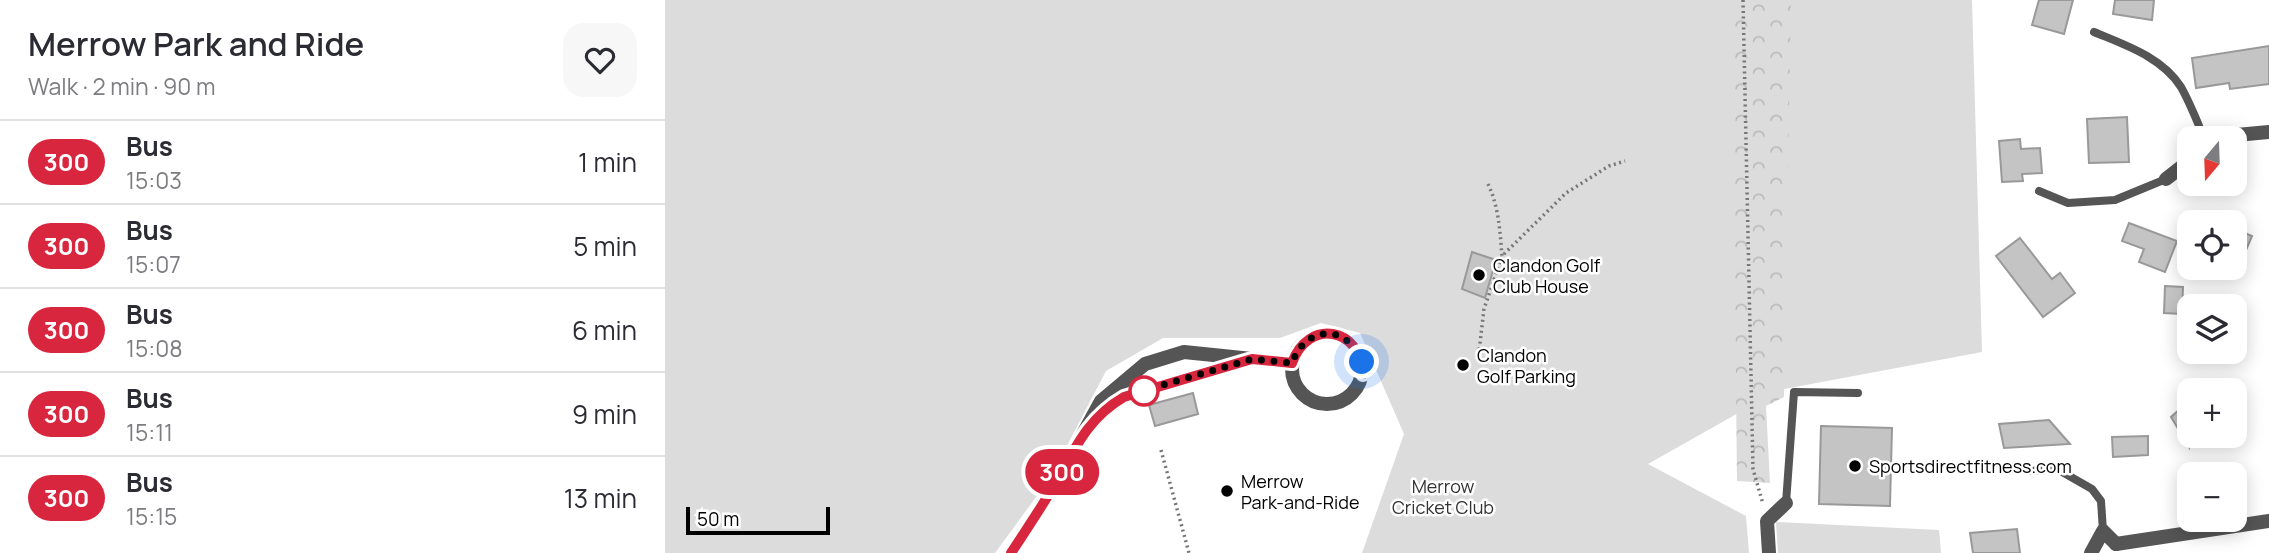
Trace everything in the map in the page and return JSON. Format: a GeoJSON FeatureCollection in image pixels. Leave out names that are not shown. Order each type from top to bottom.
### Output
{"type":"FeatureCollection","features":[{"type":"Feature","properties":{"kind":"street"},"geometry":{"type":"LineString","coordinates":[[2247,134],[2269,132]]}},
{"type":"Feature","properties":{"kind":"street"},"geometry":{"type":"LineString","coordinates":[[2166,179],[2177,171]]}},
{"type":"Feature","properties":{"kind":"street"},"geometry":{"type":"LineString","coordinates":[[1327,333],[1339,335],[1358,351],[1363,374],[1352,395],[1331,405],[1319,404],[1309,400],[1295,384],[1292,363],[1304,342],[1327,333]]}},
{"type":"Feature","properties":{"kind":"street"},"geometry":{"type":"LineString","coordinates":[[1011,553],[1050,494],[1101,401],[1145,364],[1184,352],[1292,363]]}},
{"type":"Feature","properties":{"kind":"street"},"geometry":{"type":"LineString","coordinates":[[1769,553],[1767,521],[1786,503]]}},
{"type":"Feature","properties":{"kind":"street"},"geometry":{"type":"LineString","coordinates":[[2091,553],[2103,531],[2114,548],[2269,521]]}},
{"type":"Feature","properties":{"kind":"lane"},"geometry":{"type":"LineString","coordinates":[[2094,32],[2137,50],[2161,65],[2181,86],[2199,126]]}},
{"type":"Feature","properties":{"kind":"lane"},"geometry":{"type":"LineString","coordinates":[[2039,191],[2068,203],[2115,200],[2166,179]]}},
{"type":"Feature","properties":{"kind":"lane"},"geometry":{"type":"LineString","coordinates":[[1085,430],[1112,404],[1124,397],[1252,359]]}},
{"type":"Feature","properties":{"kind":"lane"},"geometry":{"type":"LineString","coordinates":[[1786,503],[1794,392],[1858,393]]}},
{"type":"Feature","properties":{"kind":"lane"},"geometry":{"type":"LineString","coordinates":[[2030,471],[2057,469],[2092,489],[2101,501],[2103,531]]}},
{"type":"Feature","properties":{"kind":"path"},"geometry":{"type":"LineString","coordinates":[[1743,0],[1753,469],[1767,521]]}},
{"type":"Feature","properties":{"kind":"path"},"geometry":{"type":"LineString","coordinates":[[1502,256],[1566,193],[1609,166],[1625,160]]}},
{"type":"Feature","properties":{"kind":"path"},"geometry":{"type":"LineString","coordinates":[[1478,360],[1484,309],[1502,256],[1494,196],[1488,184]]}},
{"type":"Feature","properties":{"kind":"path"},"geometry":{"type":"LineString","coordinates":[[1161,450],[1189,553]]}},
{"type":"Feature","properties":{"kind":"green space","name":"Merrow Cricket Club"},"geometry":{"type":"Polygon","coordinates":[[[665,0],[1972,0],[1982,352],[1779,390],[1648,464],[1746,516],[1749,553],[1362,553],[1404,434],[1360,333],[1321,323],[1280,338],[1163,338],[1106,371],[1050,478],[995,553],[665,553],[665,0]]]}},
{"type":"Feature","properties":{"kind":"green space"},"geometry":{"type":"Polygon","coordinates":[[[1732,0],[1791,0],[1784,397],[1766,406],[1770,483],[1737,481],[1732,0]]]}},
{"type":"Feature","properties":{"kind":"green space"},"geometry":{"type":"Polygon","coordinates":[[[1776,522],[1939,530],[1941,553],[1778,553],[1776,522]]]}},
{"type":"Feature","properties":{"kind":"building"},"geometry":{"type":"Polygon","coordinates":[[[2039,0],[2073,0],[2064,34],[2032,25],[2039,0]]]}},
{"type":"Feature","properties":{"kind":"building"},"geometry":{"type":"Polygon","coordinates":[[[2115,0],[2154,0],[2152,20],[2113,14],[2115,0]]]}},
{"type":"Feature","properties":{"kind":"building"},"geometry":{"type":"Polygon","coordinates":[[[2269,46],[2269,84],[2230,89],[2229,83],[2196,88],[2192,58],[2269,46]]]}},
{"type":"Feature","properties":{"kind":"building"},"geometry":{"type":"Polygon","coordinates":[[[2127,117],[2129,162],[2089,163],[2087,119],[2127,117]]]}},
{"type":"Feature","properties":{"kind":"building"},"geometry":{"type":"Polygon","coordinates":[[[2020,139],[2021,149],[2040,148],[2042,173],[2022,174],[2023,181],[2002,182],[1999,141],[2020,139]]]}},
{"type":"Feature","properties":{"kind":"building"},"geometry":{"type":"Polygon","coordinates":[[[2129,223],[2177,241],[2165,272],[2139,262],[2144,249],[2122,241],[2129,223]]]}},
{"type":"Feature","properties":{"kind":"building"},"geometry":{"type":"Polygon","coordinates":[[[2247,234],[2252,236],[2247,248],[2247,234]]]}},
{"type":"Feature","properties":{"kind":"building"},"geometry":{"type":"Polygon","coordinates":[[[2020,238],[2052,279],[2060,273],[2075,293],[2043,317],[1996,256],[2020,238]]]}},
{"type":"Feature","properties":{"kind":"building","name":"Clandon Golf Club House"},"geometry":{"type":"Polygon","coordinates":[[[1472,252],[1496,260],[1485,298],[1462,289],[1472,252]]]}},
{"type":"Feature","properties":{"kind":"building"},"geometry":{"type":"Polygon","coordinates":[[[2165,286],[2183,287],[2183,294],[2177,294],[2177,314],[2164,313],[2165,286]]]}},
{"type":"Feature","properties":{"kind":"building"},"geometry":{"type":"Polygon","coordinates":[[[1193,393],[1198,414],[1155,426],[1149,405],[1193,393]]]}},
{"type":"Feature","properties":{"kind":"building"},"geometry":{"type":"Polygon","coordinates":[[[2177,412],[2177,427],[2171,417],[2177,412]]]}},
{"type":"Feature","properties":{"kind":"building"},"geometry":{"type":"Polygon","coordinates":[[[2049,420],[2070,444],[2004,448],[1999,424],[2049,420]]]}},
{"type":"Feature","properties":{"kind":"building","name":"Sportsdirectfitness.com"},"geometry":{"type":"Polygon","coordinates":[[[1821,426],[1892,428],[1890,506],[1819,504],[1821,426]]]}},
{"type":"Feature","properties":{"kind":"building"},"geometry":{"type":"Polygon","coordinates":[[[2148,436],[2148,455],[2113,457],[2112,437],[2148,436]]]}},
{"type":"Feature","properties":{"kind":"building"},"geometry":{"type":"Polygon","coordinates":[[[2017,529],[2020,553],[1973,553],[1970,533],[2017,529]]]}},
{"type":"Feature","properties":{"kind":"bus line","name":"300"},"geometry":{"type":"LineString","coordinates":[[1011,553],[1050,494],[1085,430],[1112,404],[1124,397],[1252,359],[1292,363],[1304,342],[1327,333],[1339,335],[1358,351],[1363,374]]}},
{"type":"Feature","properties":{"kind":"place","name":"Clandon Golf Club House"},"geometry":{"type":"Point","coordinates":[1479,275]}},
{"type":"Feature","properties":{"kind":"place","name":"Clandon Golf Parking"},"geometry":{"type":"Point","coordinates":[1463,365]}},
{"type":"Feature","properties":{"kind":"place","name":"Sportsdirectfitness.com"},"geometry":{"type":"Point","coordinates":[1855,466]}},
{"type":"Feature","properties":{"kind":"place","name":"Merrow Park-and-Ride"},"geometry":{"type":"Point","coordinates":[1227,491]}},
{"type":"Feature","properties":{"kind":"route"},"geometry":{"type":"LineString","coordinates":[[1144,391],[1252,359],[1292,363],[1304,342],[1327,333],[1339,335],[1350,342],[1358,351],[1362,362]]}}]}
